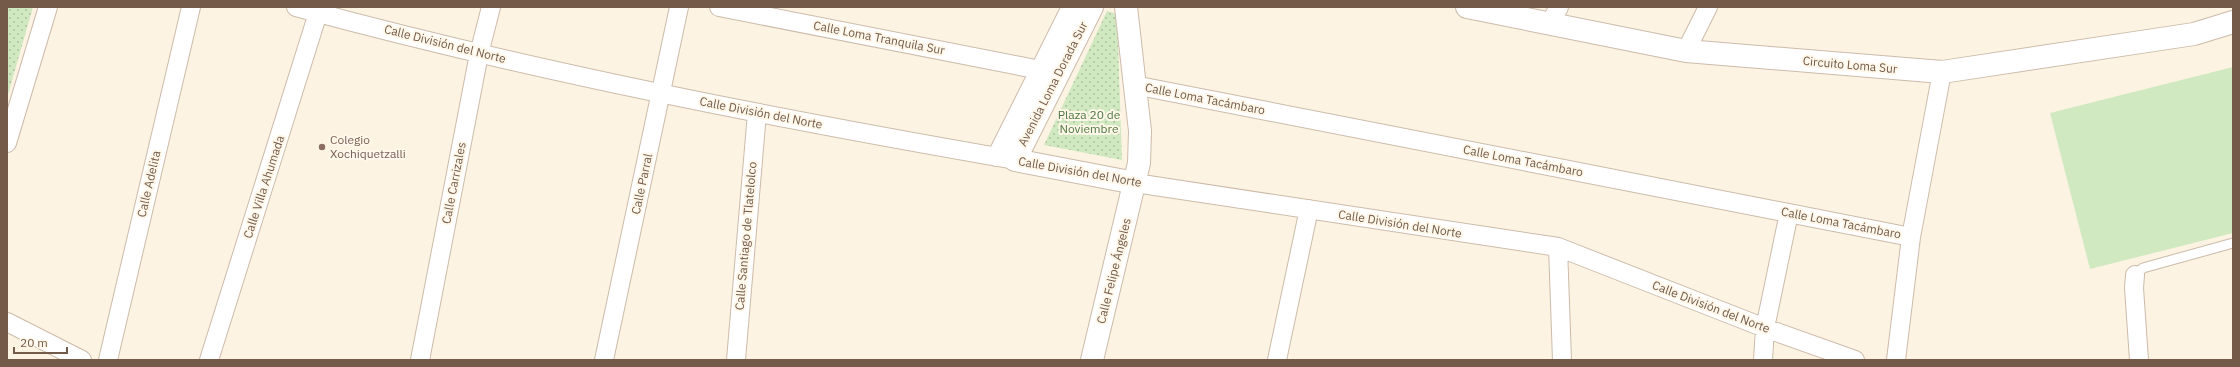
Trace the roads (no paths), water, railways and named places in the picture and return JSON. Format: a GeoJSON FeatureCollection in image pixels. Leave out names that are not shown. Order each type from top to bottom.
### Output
{"type":"FeatureCollection","features":[{"type":"Feature","properties":{"kind":"street"},"geometry":{"type":"LineString","coordinates":[[7,143],[48,7]]}},
{"type":"Feature","properties":{"kind":"street","name":"Calle Adelita"},"geometry":{"type":"LineString","coordinates":[[108,360],[191,7]]}},
{"type":"Feature","properties":{"kind":"street","name":"Calle División del Norte"},"geometry":{"type":"LineString","coordinates":[[296,7],[479,54],[757,113],[1136,182],[1558,247],[1765,328],[1855,360]]}},
{"type":"Feature","properties":{"kind":"street","name":"Calle Carrizales"},"geometry":{"type":"LineString","coordinates":[[420,360],[479,54],[491,7]]}},
{"type":"Feature","properties":{"kind":"street","name":"Calle Parral"},"geometry":{"type":"LineString","coordinates":[[604,360],[662,93],[679,7]]}},
{"type":"Feature","properties":{"kind":"street","name":"Calle Loma Tranquila Sur"},"geometry":{"type":"LineString","coordinates":[[719,7],[1040,70]]}},
{"type":"Feature","properties":{"kind":"street","name":"Avenida Loma Dorada Sur"},"geometry":{"type":"LineString","coordinates":[[1005,158],[1040,70],[1071,7]]}},
{"type":"Feature","properties":{"kind":"street","name":"Avenida Loma Dorada Sur"},"geometry":{"type":"LineString","coordinates":[[1005,158],[1092,7]]}},
{"type":"Feature","properties":{"kind":"street"},"geometry":{"type":"LineString","coordinates":[[1126,7],[1140,131],[1136,182]]}},
{"type":"Feature","properties":{"kind":"street","name":"Circuito Loma Sur"},"geometry":{"type":"LineString","coordinates":[[1467,7],[1554,15],[1686,51],[1942,72],[2194,34],[2233,22]]}},
{"type":"Feature","properties":{"kind":"street"},"geometry":{"type":"LineString","coordinates":[[1686,51],[1708,7]]}},
{"type":"Feature","properties":{"kind":"street","name":"Calle Villa Ahumada"},"geometry":{"type":"LineString","coordinates":[[209,360],[318,13]]}},
{"type":"Feature","properties":{"kind":"street"},"geometry":{"type":"LineString","coordinates":[[1896,360],[1911,237],[1942,72]]}},
{"type":"Feature","properties":{"kind":"street","name":"Calle Loma Tacámbaro"},"geometry":{"type":"LineString","coordinates":[[1134,85],[1911,237]]}},
{"type":"Feature","properties":{"kind":"street","name":"Calle Santiago de Tlatelolco"},"geometry":{"type":"LineString","coordinates":[[736,360],[757,113]]}},
{"type":"Feature","properties":{"kind":"street","name":"Calle Felipe Ángeles"},"geometry":{"type":"LineString","coordinates":[[1092,360],[1136,182]]}},
{"type":"Feature","properties":{"kind":"street"},"geometry":{"type":"LineString","coordinates":[[1277,360],[1308,209]]}},
{"type":"Feature","properties":{"kind":"street"},"geometry":{"type":"LineString","coordinates":[[1763,360],[1765,328],[1789,213]]}},
{"type":"Feature","properties":{"kind":"street"},"geometry":{"type":"LineString","coordinates":[[1558,247],[1562,360]]}},
{"type":"Feature","properties":{"kind":"street"},"geometry":{"type":"LineString","coordinates":[[2135,275],[2134,288],[2139,360]]}},
{"type":"Feature","properties":{"kind":"street"},"geometry":{"type":"LineString","coordinates":[[7,322],[82,360]]}},
{"type":"Feature","properties":{"kind":"lane"},"geometry":{"type":"LineString","coordinates":[[2135,275],[2143,268],[2233,243]]}},
{"type":"Feature","properties":{"kind":"place","name":"Colegio Xochiquetzalli"},"geometry":{"type":"Point","coordinates":[322,147]}},
{"type":"Feature","properties":{"kind":"park label","name":"Plaza 20 de Noviembre"},"geometry":{"type":"Point","coordinates":[1089,122]}}]}
